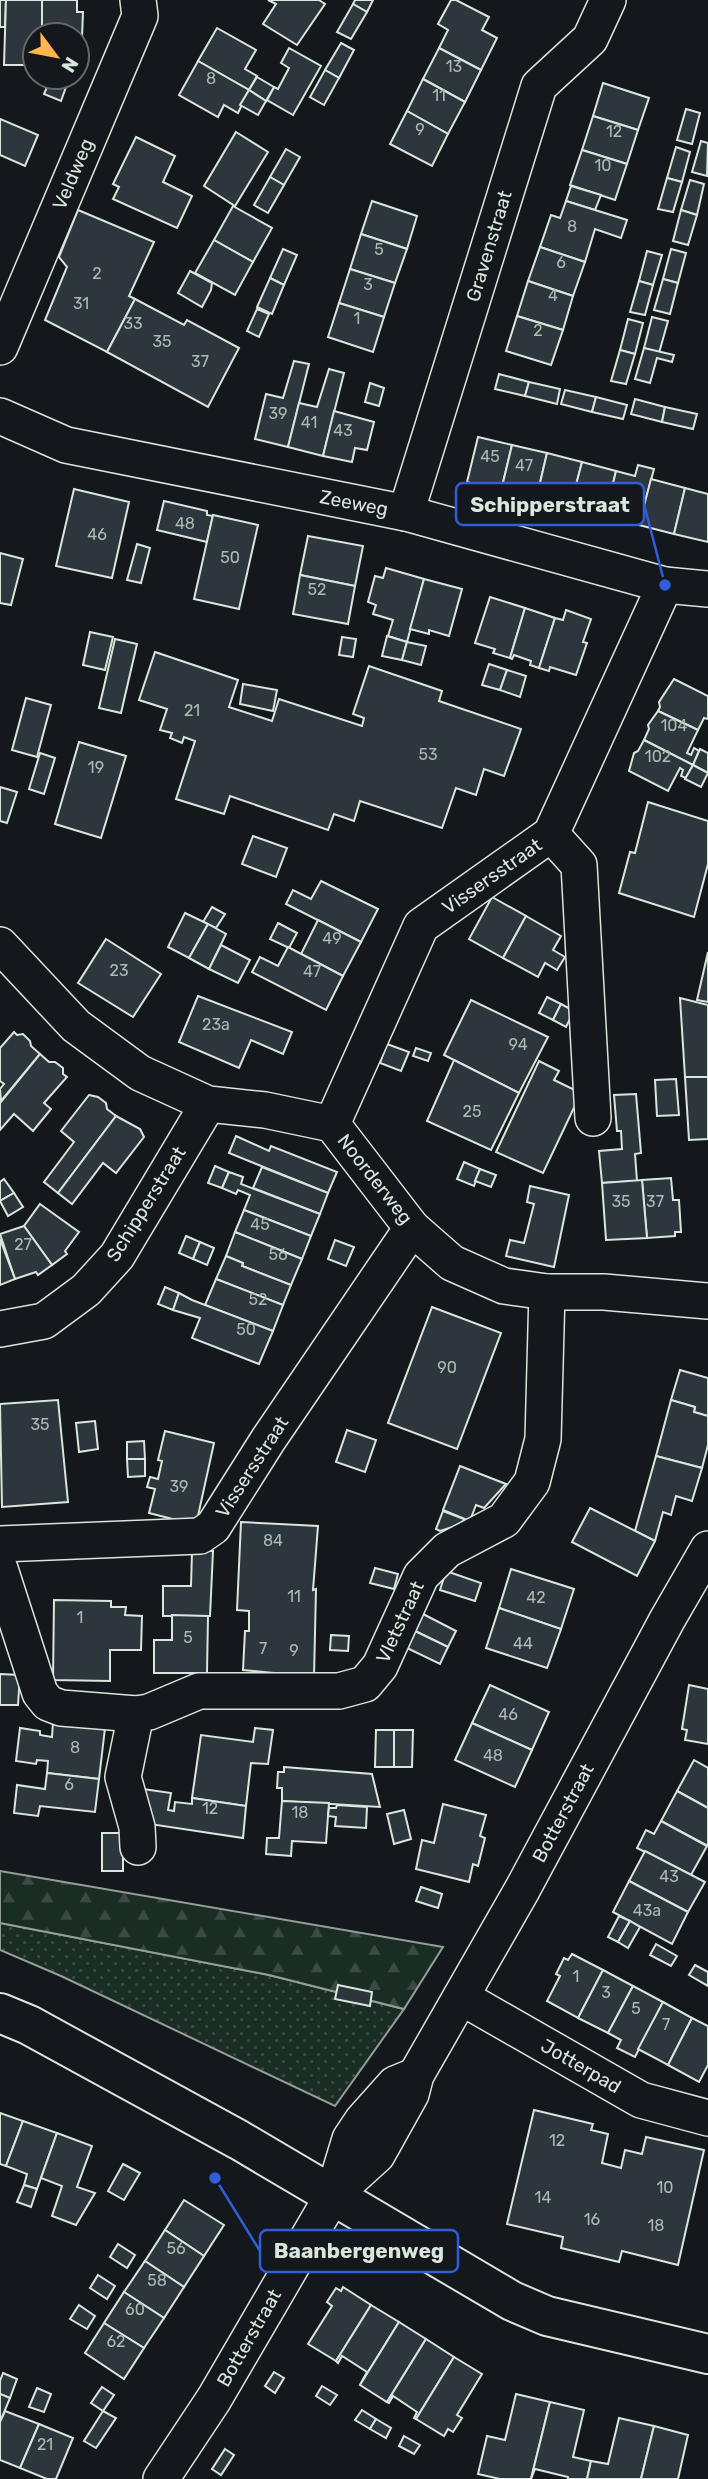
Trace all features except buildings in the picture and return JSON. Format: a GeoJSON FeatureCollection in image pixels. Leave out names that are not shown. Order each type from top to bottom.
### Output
{"type":"FeatureCollection","features":[{"type":"Feature","properties":{"kind":"main road"},"geometry":{"type":"LineString","coordinates":[[0,2013],[29,2025],[239,2140],[512,2301],[547,2316],[708,2354]]}},
{"type":"Feature","properties":{"kind":"street","name":"Veldweg"},"geometry":{"type":"LineString","coordinates":[[0,346],[140,16],[138,0]]}},
{"type":"Feature","properties":{"kind":"street","name":"Gravenstraat"},"geometry":{"type":"LineString","coordinates":[[406,513],[539,86],[590,38],[608,0]]}},
{"type":"Feature","properties":{"kind":"street","name":"Zeeweg"},"geometry":{"type":"LineString","coordinates":[[0,416],[66,445],[406,513],[665,585],[708,589]]}},
{"type":"Feature","properties":{"kind":"street","name":"Vissersstraat"},"geometry":{"type":"LineString","coordinates":[[332,1124],[421,926],[551,834],[665,585]]}},
{"type":"Feature","properties":{"kind":"street"},"geometry":{"type":"LineString","coordinates":[[551,834],[579,865],[593,1118]]}},
{"type":"Feature","properties":{"kind":"street","name":"Noorderweg"},"geometry":{"type":"LineString","coordinates":[[0,945],[75,1026],[140,1073],[208,1104],[265,1110],[332,1124],[412,1228],[452,1263],[504,1286],[547,1292],[604,1292],[708,1301]]}},
{"type":"Feature","properties":{"kind":"street","name":"Schipperstraat"},"geometry":{"type":"LineString","coordinates":[[0,1329],[44,1321],[86,1290],[102,1273],[117,1256],[208,1104]]}},
{"type":"Feature","properties":{"kind":"street","name":"Vissersstraat"},"geometry":{"type":"LineString","coordinates":[[0,1544],[200,1536],[213,1527],[268,1440],[412,1228]]}},
{"type":"Feature","properties":{"kind":"street","name":"Vletstraat"},"geometry":{"type":"LineString","coordinates":[[0,1569],[40,1693],[48,1703],[61,1708],[135,1714],[149,1712],[199,1691],[339,1691],[365,1684],[380,1666],[421,1576],[447,1550],[503,1520],[532,1482],[543,1438],[547,1292]]}},
{"type":"Feature","properties":{"kind":"street","name":"Botterstraat"},"geometry":{"type":"LineString","coordinates":[[161,2479],[214,2399],[333,2195],[377,2155],[411,2094],[416,2075],[704,1563]]}},
{"type":"Feature","properties":{"kind":"street"},"geometry":{"type":"LineString","coordinates":[[135,1714],[123,1777],[137,1827],[138,1847]]}},
{"type":"Feature","properties":{"kind":"street","name":"Jotterpad"},"geometry":{"type":"LineString","coordinates":[[461,1997],[641,2100],[708,2118]]}},
{"type":"Feature","properties":{"kind":"green space"},"geometry":{"type":"Polygon","coordinates":[[[0,1871],[443,1947],[404,2009],[269,1975],[0,1923],[0,1871]]]}},
{"type":"Feature","properties":{"kind":"green space"},"geometry":{"type":"Polygon","coordinates":[[[0,1923],[269,1975],[404,2009],[335,2106],[61,1976],[0,1950],[0,1923]]]}},
{"type":"Feature","properties":{"kind":"place","name":"Schipperstraat"},"geometry":{"type":"Point","coordinates":[665,585]}},
{"type":"Feature","properties":{"kind":"place","name":"Baanbergenweg"},"geometry":{"type":"Point","coordinates":[215,2178]}}]}
